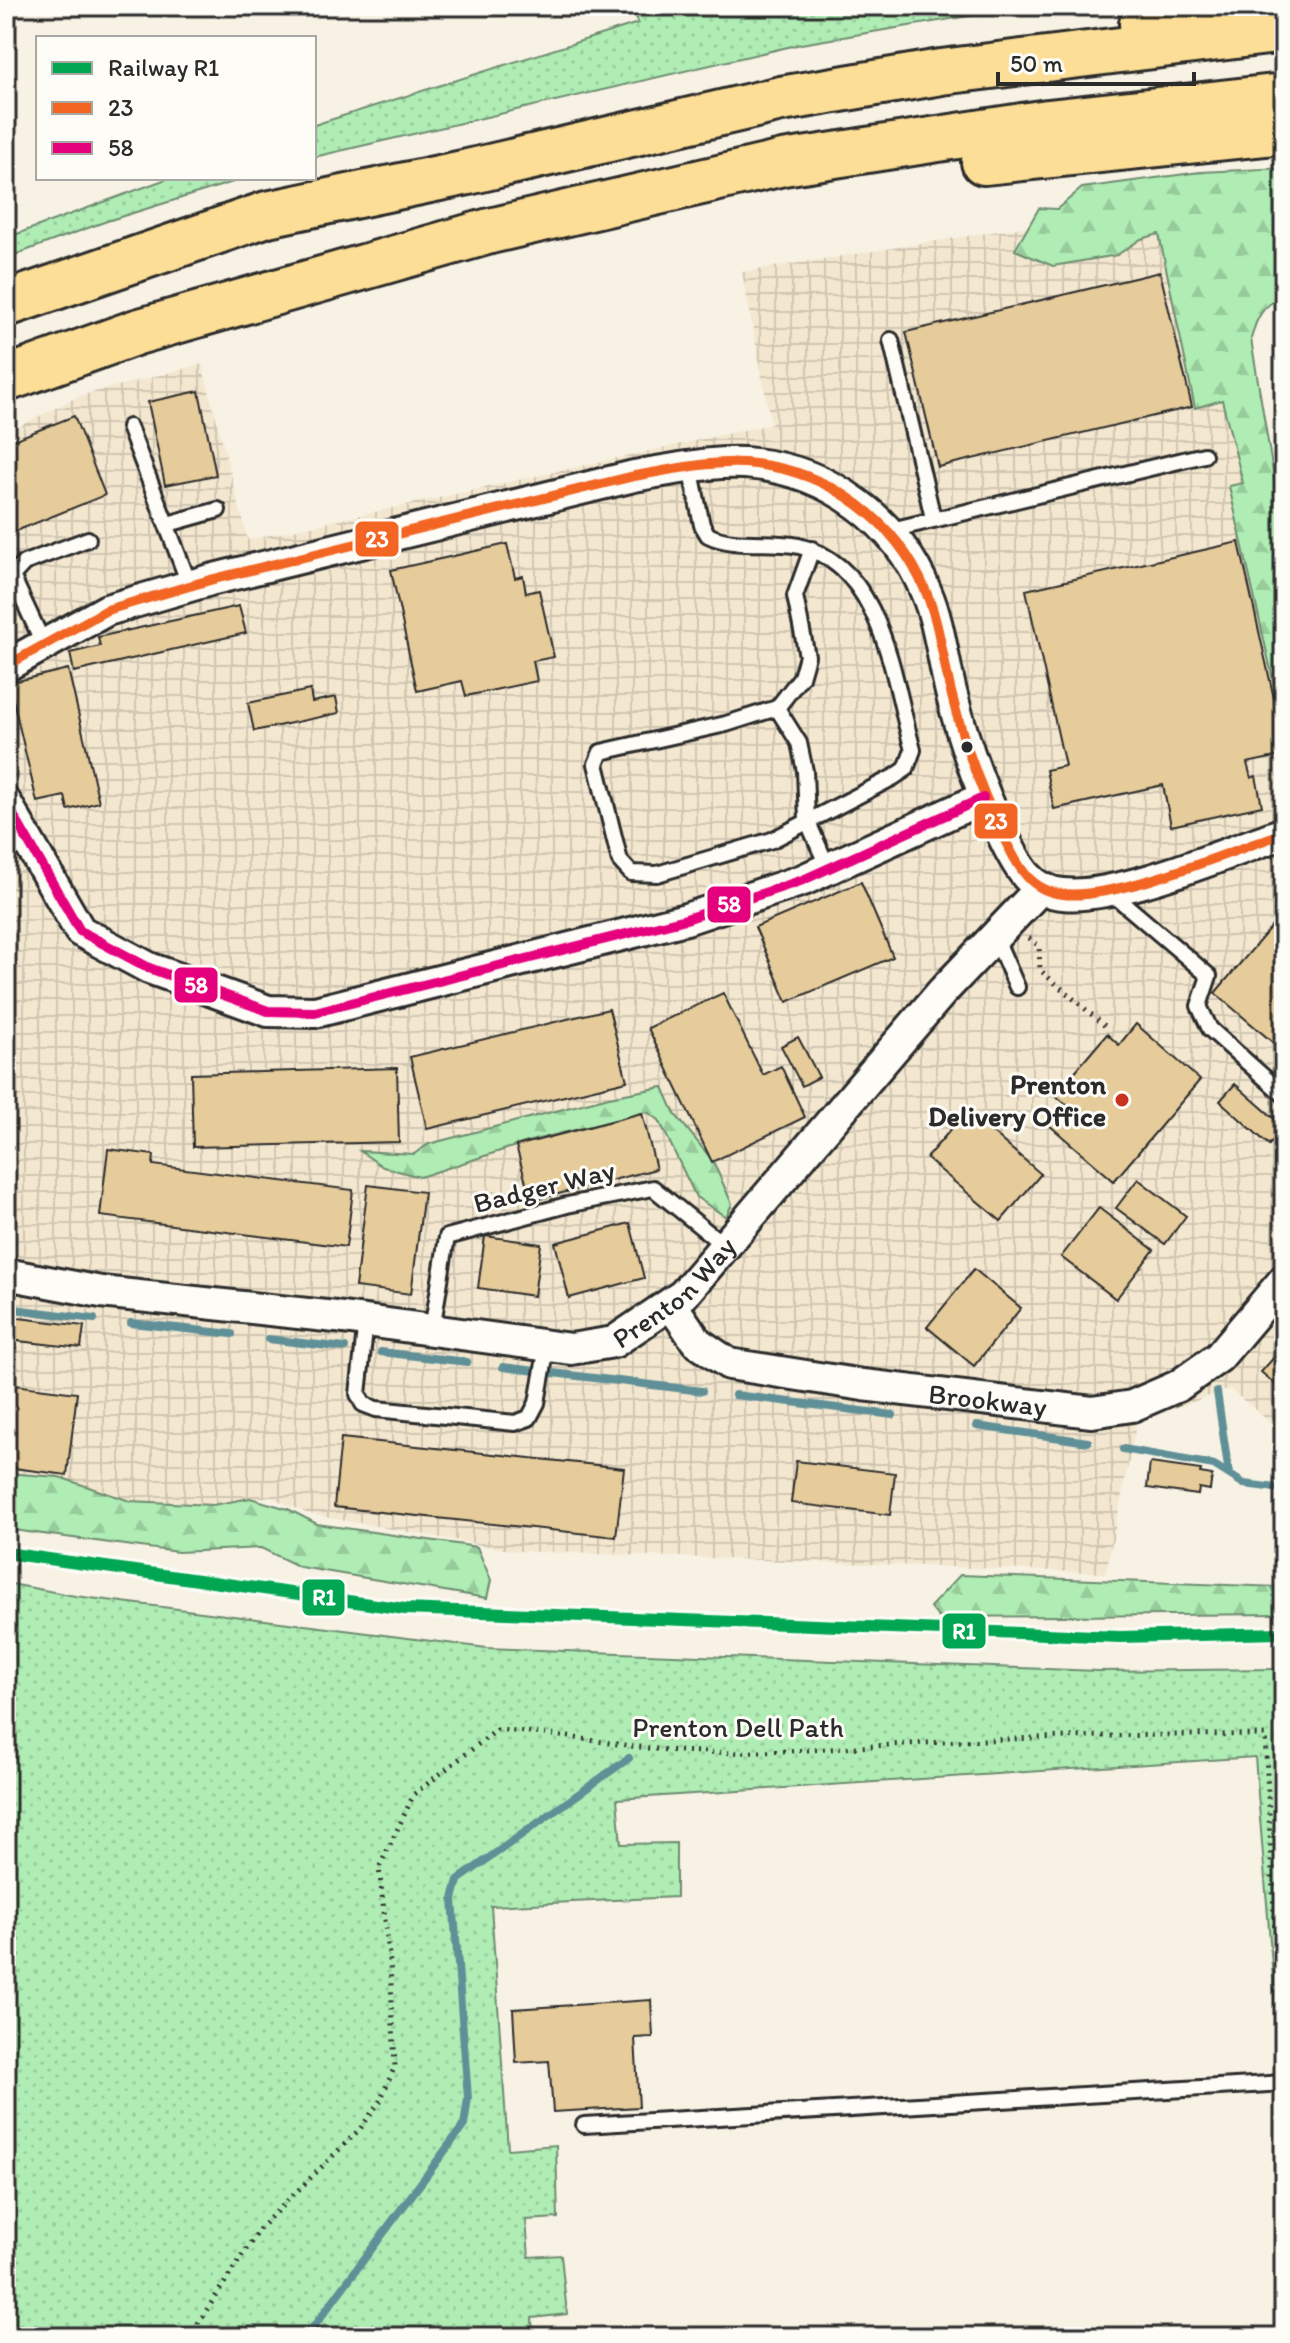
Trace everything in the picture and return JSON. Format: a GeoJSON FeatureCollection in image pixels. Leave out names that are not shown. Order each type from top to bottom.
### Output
{"type":"FeatureCollection","features":[{"type":"Feature","properties":{"kind":"highway"},"geometry":{"type":"LineString","coordinates":[[941,72],[1215,6]]}},
{"type":"Feature","properties":{"kind":"highway"},"geometry":{"type":"LineString","coordinates":[[6,304],[267,214],[468,172],[781,99],[941,72],[1284,30]]}},
{"type":"Feature","properties":{"kind":"highway"},"geometry":{"type":"LineString","coordinates":[[6,379],[137,332],[490,231],[783,163],[1048,122],[1284,96]]}},
{"type":"Feature","properties":{"kind":"highway"},"geometry":{"type":"LineString","coordinates":[[490,231],[1030,156],[1284,131]]}},
{"type":"Feature","properties":{"kind":"street"},"geometry":{"type":"LineString","coordinates":[[6,666],[107,610],[190,586],[634,476],[690,467],[753,463],[789,471],[827,485],[851,499],[877,518],[914,566],[928,594],[971,770],[1020,871],[1040,889],[1062,894],[1108,890],[1178,870],[1284,833]]}},
{"type":"Feature","properties":{"kind":"street"},"geometry":{"type":"LineString","coordinates":[[6,803],[80,931],[149,968],[268,1011],[315,1012],[686,919],[828,868],[983,798]]}},
{"type":"Feature","properties":{"kind":"street","name":"Prenton Way"},"geometry":{"type":"LineString","coordinates":[[6,1274],[101,1292],[366,1321],[571,1349],[614,1342],[683,1295],[942,992],[1040,889]]}},
{"type":"Feature","properties":{"kind":"street","name":"Brookway"},"geometry":{"type":"LineString","coordinates":[[671,1304],[697,1342],[729,1364],[863,1385],[1092,1412],[1132,1406],[1178,1386],[1219,1357],[1284,1280]]}},
{"type":"Feature","properties":{"kind":"lane"},"geometry":{"type":"LineString","coordinates":[[891,340],[933,518]]}},
{"type":"Feature","properties":{"kind":"lane"},"geometry":{"type":"LineString","coordinates":[[129,427],[190,586]]}},
{"type":"Feature","properties":{"kind":"lane"},"geometry":{"type":"LineString","coordinates":[[887,531],[1204,455]]}},
{"type":"Feature","properties":{"kind":"lane"},"geometry":{"type":"LineString","coordinates":[[690,467],[702,525],[708,535],[812,549],[836,565],[855,584],[876,618],[913,750],[906,769],[894,777],[772,840],[657,874],[631,873],[620,861],[596,764],[601,752],[726,724],[777,708],[801,677],[807,656],[795,596],[801,570],[812,549]]}},
{"type":"Feature","properties":{"kind":"lane"},"geometry":{"type":"LineString","coordinates":[[168,524],[218,510]]}},
{"type":"Feature","properties":{"kind":"lane"},"geometry":{"type":"LineString","coordinates":[[44,645],[9,570],[88,539]]}},
{"type":"Feature","properties":{"kind":"lane"},"geometry":{"type":"LineString","coordinates":[[777,708],[799,743],[805,771],[807,820],[828,868]]}},
{"type":"Feature","properties":{"kind":"lane"},"geometry":{"type":"LineString","coordinates":[[1108,890],[1209,976],[1199,1006],[1210,1029],[1284,1095]]}},
{"type":"Feature","properties":{"kind":"lane"},"geometry":{"type":"LineString","coordinates":[[1003,931],[1017,987]]}},
{"type":"Feature","properties":{"kind":"lane","name":"Badger Way"},"geometry":{"type":"LineString","coordinates":[[432,1330],[447,1237],[567,1205],[653,1188],[726,1247]]}},
{"type":"Feature","properties":{"kind":"lane"},"geometry":{"type":"LineString","coordinates":[[366,1321],[358,1394],[363,1404],[376,1409],[515,1423],[529,1418],[537,1403],[547,1346]]}},
{"type":"Feature","properties":{"kind":"lane"},"geometry":{"type":"LineString","coordinates":[[584,2125],[1284,2083]]}},
{"type":"Feature","properties":{"kind":"path"},"geometry":{"type":"LineString","coordinates":[[1003,931],[1039,946],[1040,970],[1105,1026]]}},
{"type":"Feature","properties":{"kind":"path","name":"Prenton Dell Path"},"geometry":{"type":"LineString","coordinates":[[189,2337],[261,2227],[360,2129],[380,2101],[395,2066],[390,1963],[379,1868],[414,1794],[497,1730],[547,1732],[615,1745],[699,1752],[794,1752],[1150,1734],[1265,1735],[1284,2083]]}},
{"type":"Feature","properties":{"kind":"shaded area"},"geometry":{"type":"Polygon","coordinates":[[[1212,197],[1284,565],[1284,1434],[1230,1389],[1137,1421],[1106,1573],[515,1551],[306,1513],[269,1496],[153,1527],[6,1478],[6,433],[79,396],[202,364],[248,540],[771,424],[742,272],[1212,197]]]}},
{"type":"Feature","properties":{"kind":"green space"},"geometry":{"type":"Polygon","coordinates":[[[634,6],[1028,6],[801,44],[316,157],[316,124],[638,23],[634,6]]]}},
{"type":"Feature","properties":{"kind":"green space"},"geometry":{"type":"Polygon","coordinates":[[[1284,168],[1284,296],[1271,303],[1262,313],[1251,339],[1284,539],[1284,760],[1277,697],[1229,486],[1243,483],[1222,400],[1195,408],[1159,234],[1141,239],[1117,255],[1053,266],[1015,250],[1039,208],[1057,209],[1082,188],[1200,172],[1284,168]]]}},
{"type":"Feature","properties":{"kind":"green space"},"geometry":{"type":"Polygon","coordinates":[[[164,180],[240,180],[107,221],[6,258],[6,238],[164,180]]]}},
{"type":"Feature","properties":{"kind":"green space"},"geometry":{"type":"Polygon","coordinates":[[[663,1087],[675,1114],[713,1161],[732,1204],[726,1217],[696,1197],[659,1120],[647,1112],[534,1140],[420,1177],[383,1167],[360,1151],[414,1154],[429,1144],[609,1097],[663,1087]]]}},
{"type":"Feature","properties":{"kind":"green space"},"geometry":{"type":"Polygon","coordinates":[[[6,1473],[59,1477],[130,1501],[213,1505],[250,1498],[288,1509],[317,1524],[477,1547],[491,1580],[487,1598],[300,1567],[261,1548],[178,1552],[6,1529],[6,1473]]]}},
{"type":"Feature","properties":{"kind":"green space"},"geometry":{"type":"Polygon","coordinates":[[[960,1575],[1280,1587],[1284,1576],[1284,1614],[938,1617],[930,1607],[960,1575]]]}},
{"type":"Feature","properties":{"kind":"green space"},"geometry":{"type":"Polygon","coordinates":[[[6,1583],[75,1596],[487,1648],[1098,1671],[1284,1669],[1284,2064],[1280,2064],[1255,1757],[617,1799],[621,1844],[676,1843],[676,1897],[491,1906],[508,2149],[556,2145],[558,2218],[526,2220],[529,2257],[561,2255],[567,2314],[532,2318],[533,2337],[6,2337],[6,1583]]]}},
{"type":"Feature","properties":{"kind":"building"},"geometry":{"type":"Polygon","coordinates":[[[1160,272],[1192,407],[938,467],[906,332],[1160,272]]]}},
{"type":"Feature","properties":{"kind":"building"},"geometry":{"type":"Polygon","coordinates":[[[199,391],[216,475],[165,485],[148,402],[199,391]]]}},
{"type":"Feature","properties":{"kind":"building"},"geometry":{"type":"Polygon","coordinates":[[[74,416],[105,495],[6,535],[6,443],[74,416]]]}},
{"type":"Feature","properties":{"kind":"building"},"geometry":{"type":"Polygon","coordinates":[[[1239,542],[1284,743],[1284,755],[1247,763],[1251,778],[1256,776],[1262,806],[1171,826],[1163,785],[1054,809],[1046,770],[1065,766],[1026,590],[1239,542]]]}},
{"type":"Feature","properties":{"kind":"building"},"geometry":{"type":"Polygon","coordinates":[[[507,544],[515,578],[523,576],[526,593],[539,590],[554,657],[533,661],[537,681],[466,696],[462,681],[417,691],[391,570],[507,544]]]}},
{"type":"Feature","properties":{"kind":"building"},"geometry":{"type":"Polygon","coordinates":[[[239,606],[246,633],[74,672],[70,653],[100,646],[98,637],[239,606]]]}},
{"type":"Feature","properties":{"kind":"building"},"geometry":{"type":"Polygon","coordinates":[[[68,669],[99,802],[68,810],[65,796],[37,802],[9,683],[68,669]]]}},
{"type":"Feature","properties":{"kind":"building"},"geometry":{"type":"Polygon","coordinates":[[[310,690],[312,702],[336,697],[339,713],[254,731],[248,703],[310,690]]]}},
{"type":"Feature","properties":{"kind":"building"},"geometry":{"type":"Polygon","coordinates":[[[861,882],[893,957],[787,1002],[755,927],[861,882]]]}},
{"type":"Feature","properties":{"kind":"building"},"geometry":{"type":"Polygon","coordinates":[[[1284,912],[1284,1052],[1215,993],[1284,912]]]}},
{"type":"Feature","properties":{"kind":"building"},"geometry":{"type":"Polygon","coordinates":[[[723,993],[763,1075],[781,1066],[805,1117],[712,1162],[648,1028],[723,993]]]}},
{"type":"Feature","properties":{"kind":"building"},"geometry":{"type":"Polygon","coordinates":[[[609,1009],[627,1081],[427,1129],[410,1057],[609,1009]]]}},
{"type":"Feature","properties":{"kind":"building","name":"Prenton Delivery Office"},"geometry":{"type":"Polygon","coordinates":[[[1136,1024],[1200,1080],[1114,1181],[1049,1125],[1067,1105],[1055,1095],[1107,1034],[1119,1045],[1136,1024]]]}},
{"type":"Feature","properties":{"kind":"building"},"geometry":{"type":"Polygon","coordinates":[[[798,1037],[819,1077],[802,1086],[781,1046],[798,1037]]]}},
{"type":"Feature","properties":{"kind":"building"},"geometry":{"type":"Polygon","coordinates":[[[397,1068],[399,1142],[193,1147],[191,1074],[397,1068]]]}},
{"type":"Feature","properties":{"kind":"building"},"geometry":{"type":"Polygon","coordinates":[[[1235,1084],[1284,1127],[1269,1145],[1220,1101],[1235,1084]]]}},
{"type":"Feature","properties":{"kind":"building"},"geometry":{"type":"Polygon","coordinates":[[[967,1111],[1041,1174],[1001,1221],[926,1158],[967,1111]]]}},
{"type":"Feature","properties":{"kind":"building"},"geometry":{"type":"Polygon","coordinates":[[[642,1113],[656,1169],[531,1201],[516,1146],[642,1113]]]}},
{"type":"Feature","properties":{"kind":"building"},"geometry":{"type":"Polygon","coordinates":[[[108,1149],[154,1155],[153,1165],[353,1190],[346,1247],[100,1216],[108,1149]]]}},
{"type":"Feature","properties":{"kind":"building"},"geometry":{"type":"Polygon","coordinates":[[[1138,1179],[1186,1216],[1165,1244],[1116,1208],[1138,1179]]]}},
{"type":"Feature","properties":{"kind":"building"},"geometry":{"type":"Polygon","coordinates":[[[368,1185],[424,1192],[411,1294],[355,1287],[368,1185]]]}},
{"type":"Feature","properties":{"kind":"building"},"geometry":{"type":"Polygon","coordinates":[[[1099,1208],[1154,1250],[1116,1299],[1061,1257],[1099,1208]]]}},
{"type":"Feature","properties":{"kind":"building"},"geometry":{"type":"Polygon","coordinates":[[[630,1223],[644,1278],[569,1298],[555,1243],[630,1223]]]}},
{"type":"Feature","properties":{"kind":"building"},"geometry":{"type":"Polygon","coordinates":[[[485,1236],[541,1244],[534,1296],[478,1288],[485,1236]]]}},
{"type":"Feature","properties":{"kind":"building"},"geometry":{"type":"Polygon","coordinates":[[[974,1269],[1021,1308],[974,1366],[927,1327],[974,1269]]]}},
{"type":"Feature","properties":{"kind":"building"},"geometry":{"type":"Polygon","coordinates":[[[11,1317],[84,1326],[81,1348],[9,1340],[11,1317]]]}},
{"type":"Feature","properties":{"kind":"building"},"geometry":{"type":"Polygon","coordinates":[[[1284,1346],[1284,1392],[1261,1372],[1284,1346]]]}},
{"type":"Feature","properties":{"kind":"building"},"geometry":{"type":"Polygon","coordinates":[[[6,1384],[77,1393],[67,1475],[6,1467],[6,1384]]]}},
{"type":"Feature","properties":{"kind":"building"},"geometry":{"type":"Polygon","coordinates":[[[341,1438],[624,1468],[616,1537],[334,1507],[341,1438]]]}},
{"type":"Feature","properties":{"kind":"building"},"geometry":{"type":"Polygon","coordinates":[[[796,1461],[895,1473],[890,1515],[791,1503],[796,1461]]]}},
{"type":"Feature","properties":{"kind":"building"},"geometry":{"type":"Polygon","coordinates":[[[1150,1463],[1201,1470],[1200,1473],[1212,1475],[1210,1490],[1199,1488],[1198,1495],[1147,1488],[1150,1463]]]}},
{"type":"Feature","properties":{"kind":"building"},"geometry":{"type":"Polygon","coordinates":[[[651,2000],[653,2037],[635,2038],[639,2107],[553,2112],[549,2061],[516,2063],[513,2009],[651,2000]]]}},
{"type":"Feature","properties":{"kind":"waterway"},"geometry":{"type":"LineString","coordinates":[[6,1308],[94,1319]]}},
{"type":"Feature","properties":{"kind":"waterway"},"geometry":{"type":"LineString","coordinates":[[131,1323],[232,1334]]}},
{"type":"Feature","properties":{"kind":"waterway"},"geometry":{"type":"LineString","coordinates":[[268,1339],[345,1348]]}},
{"type":"Feature","properties":{"kind":"waterway"},"geometry":{"type":"LineString","coordinates":[[381,1352],[467,1362]]}},
{"type":"Feature","properties":{"kind":"waterway"},"geometry":{"type":"LineString","coordinates":[[503,1367],[702,1391]]}},
{"type":"Feature","properties":{"kind":"waterway"},"geometry":{"type":"LineString","coordinates":[[1217,1392],[1229,1474]]}},
{"type":"Feature","properties":{"kind":"waterway"},"geometry":{"type":"LineString","coordinates":[[735,1395],[893,1415]]}},
{"type":"Feature","properties":{"kind":"waterway"},"geometry":{"type":"LineString","coordinates":[[977,1426],[1088,1442]]}},
{"type":"Feature","properties":{"kind":"waterway"},"geometry":{"type":"LineString","coordinates":[[1123,1449],[1214,1465],[1244,1484],[1284,1489]]}},
{"type":"Feature","properties":{"kind":"waterway"},"geometry":{"type":"LineString","coordinates":[[306,2337],[464,2125],[468,2098],[453,1899],[458,1880],[629,1758]]}},
{"type":"Feature","properties":{"kind":"rail line","name":"R1"},"geometry":{"type":"LineString","coordinates":[[6,1553],[405,1609],[1120,1637],[1284,1633]]}},
{"type":"Feature","properties":{"kind":"transit line","name":"23"},"geometry":{"type":"LineString","coordinates":[[6,666],[107,610],[210,580],[634,476],[710,464],[755,464],[809,477],[834,489],[858,504],[898,543],[926,592],[956,712],[988,804],[1020,868],[1042,888],[1063,894],[1113,890],[1173,873],[1284,833]]}},
{"type":"Feature","properties":{"kind":"transit line","name":"58"},"geometry":{"type":"LineString","coordinates":[[6,803],[80,931],[149,968],[268,1011],[315,1012],[686,919],[803,880],[983,798]]}},
{"type":"Feature","properties":{"kind":"place","name":"Prenton Delivery Office"},"geometry":{"type":"Point","coordinates":[1122,1100]}}]}
